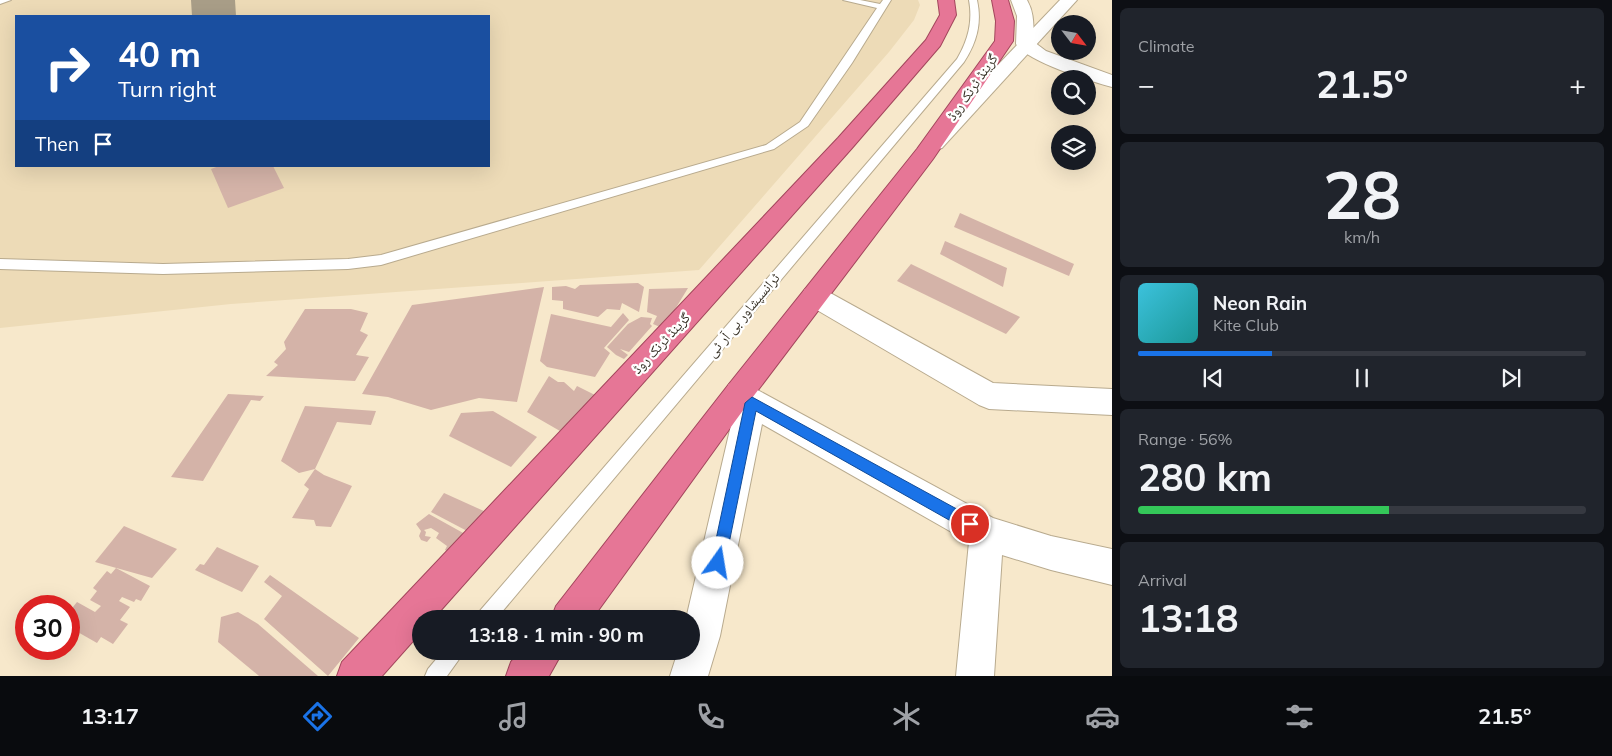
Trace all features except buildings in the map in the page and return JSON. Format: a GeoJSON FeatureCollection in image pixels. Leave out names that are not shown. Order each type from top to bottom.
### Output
{"type":"FeatureCollection","features":[{"type":"Feature","properties":{"kind":"highway","name":"گرینڈ ٹرنک روڈ"},"geometry":{"type":"LineString","coordinates":[[356,676],[839,150],[934,42],[948,15],[946,0]]}},
{"type":"Feature","properties":{"kind":"highway","name":"گرینڈ ٹرنک روڈ"},"geometry":{"type":"LineString","coordinates":[[576,610],[745,398],[814,296],[925,154],[1004,41],[1005,21],[1000,0]]}},
{"type":"Feature","properties":{"kind":"highway"},"geometry":{"type":"LineString","coordinates":[[526,676],[538,660]]}},
{"type":"Feature","properties":{"kind":"street"},"geometry":{"type":"LineString","coordinates":[[1019,0],[1023,6],[1027,25],[1025,44]]}},
{"type":"Feature","properties":{"kind":"street"},"geometry":{"type":"LineString","coordinates":[[925,154],[965,113],[1025,44],[1068,0]]}},
{"type":"Feature","properties":{"kind":"street"},"geometry":{"type":"LineString","coordinates":[[1025,44],[1040,56],[1112,81]]}},
{"type":"Feature","properties":{"kind":"street"},"geometry":{"type":"LineString","coordinates":[[814,296],[989,396],[1112,402]]}},
{"type":"Feature","properties":{"kind":"street"},"geometry":{"type":"LineString","coordinates":[[690,676],[708,609],[745,398],[987,534],[1051,553],[1112,567]]}},
{"type":"Feature","properties":{"kind":"street"},"geometry":{"type":"LineString","coordinates":[[976,676],[987,534]]}},
{"type":"Feature","properties":{"kind":"lane"},"geometry":{"type":"LineString","coordinates":[[0,2],[7,0]]}},
{"type":"Feature","properties":{"kind":"lane"},"geometry":{"type":"LineString","coordinates":[[0,264],[163,269],[348,264],[402,255],[770,147],[804,124],[885,4],[847,0]]}},
{"type":"Feature","properties":{"kind":"lane","name":"ٹرانسپشاور بی آر ٹی"},"geometry":{"type":"LineString","coordinates":[[492,610],[961,60],[971,43],[976,27],[973,0]]}},
{"type":"Feature","properties":{"kind":"lane"},"geometry":{"type":"LineString","coordinates":[[436,676],[449,660]]}},
{"type":"Feature","properties":{"kind":"shaded area"},"geometry":{"type":"Polygon","coordinates":[[[0,0],[918,0],[920,5],[914,20],[889,52],[699,270],[231,304],[0,328],[0,0]]]}},
{"type":"Feature","properties":{"kind":"taxiway"},"geometry":{"type":"LineString","coordinates":[[213,0],[214,15]]}},
{"type":"Feature","properties":{"kind":"route"},"geometry":{"type":"LineString","coordinates":[[718,563],[752,403],[970,524]]}}]}
